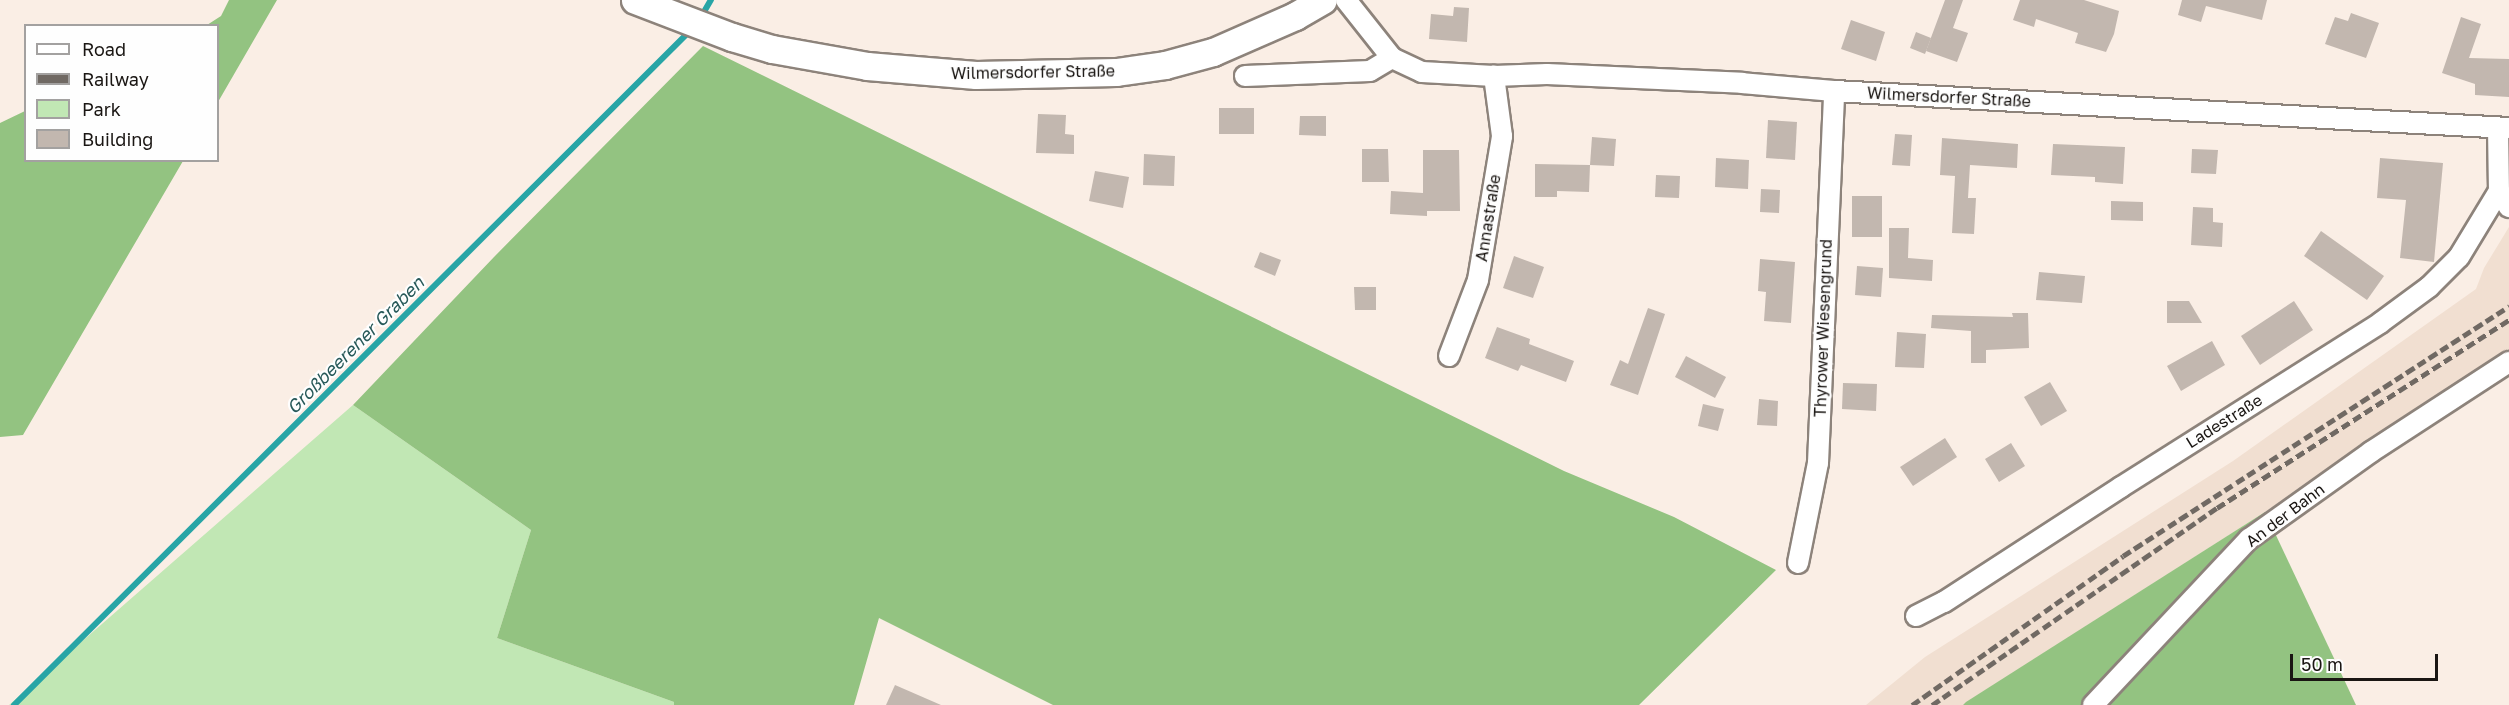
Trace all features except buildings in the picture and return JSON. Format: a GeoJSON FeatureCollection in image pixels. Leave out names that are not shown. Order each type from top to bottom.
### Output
{"type":"FeatureCollection","features":[{"type":"Feature","properties":{"kind":"main road","name":"Wilmersdorfer Straße"},"geometry":{"type":"LineString","coordinates":[[635,0],[732,37],[772,49],[831,60],[932,73],[1045,75],[1116,72],[1165,65],[1214,52],[1296,16],[1323,0]]}},
{"type":"Feature","properties":{"kind":"street","name":"Wilmersdorfer Straße"},"geometry":{"type":"LineString","coordinates":[[1346,0],[1392,58],[1422,72],[1494,76],[1547,74],[1742,83],[1834,91],[2504,128]]}},
{"type":"Feature","properties":{"kind":"street"},"geometry":{"type":"LineString","coordinates":[[1245,76],[1370,71],[1392,58]]}},
{"type":"Feature","properties":{"kind":"street","name":"Annastraße"},"geometry":{"type":"LineString","coordinates":[[1449,356],[1478,280],[1502,136],[1494,76]]}},
{"type":"Feature","properties":{"kind":"street","name":"Thyrower Wiesengrund"},"geometry":{"type":"LineString","coordinates":[[1798,563],[1818,463],[1834,91]]}},
{"type":"Feature","properties":{"kind":"street","name":"Ladestraße"},"geometry":{"type":"LineString","coordinates":[[1916,616],[1944,602],[2380,323],[2429,287],[2459,257],[2504,199],[2504,128]]}},
{"type":"Feature","properties":{"kind":"street","name":"An der Bahn"},"geometry":{"type":"LineString","coordinates":[[2093,705],[2249,539],[2371,452],[2509,362]]}},
{"type":"Feature","properties":{"kind":"shaded area"},"geometry":{"type":"Polygon","coordinates":[[[2509,227],[2509,356],[1963,705],[1866,705],[1925,657],[2233,461],[2476,289],[2484,268],[2509,227]]]}},
{"type":"Feature","properties":{"kind":"green space"},"geometry":{"type":"Polygon","coordinates":[[[229,0],[277,0],[219,100],[219,24],[209,24],[221,16],[229,0]]]}},
{"type":"Feature","properties":{"kind":"green space"},"geometry":{"type":"Polygon","coordinates":[[[703,46],[1564,471],[1674,517],[1776,570],[1639,705],[1053,705],[879,618],[854,705],[674,705],[674,702],[497,638],[531,530],[353,405],[494,257],[703,46]]]}},
{"type":"Feature","properties":{"kind":"green space"},"geometry":{"type":"Polygon","coordinates":[[[24,111],[24,162],[182,162],[23,435],[0,437],[0,123],[24,111]]]}},
{"type":"Feature","properties":{"kind":"green space"},"geometry":{"type":"Polygon","coordinates":[[[353,405],[531,530],[497,638],[674,702],[674,705],[9,705],[353,405]]]}},
{"type":"Feature","properties":{"kind":"green space"},"geometry":{"type":"Polygon","coordinates":[[[2265,512],[2356,705],[1963,705],[1966,702],[2265,512]]]}},
{"type":"Feature","properties":{"kind":"waterway","name":"Großbeerener Graben"},"geometry":{"type":"LineString","coordinates":[[701,17],[711,0]]}},
{"type":"Feature","properties":{"kind":"waterway","name":"Großbeerener Graben"},"geometry":{"type":"LineString","coordinates":[[14,705],[691,30]]}},
{"type":"Feature","properties":{"kind":"railway"},"geometry":{"type":"LineString","coordinates":[[1912,705],[2123,556],[2509,306]]}},
{"type":"Feature","properties":{"kind":"railway"},"geometry":{"type":"LineString","coordinates":[[1932,705],[2217,508],[2509,320]]}}]}
